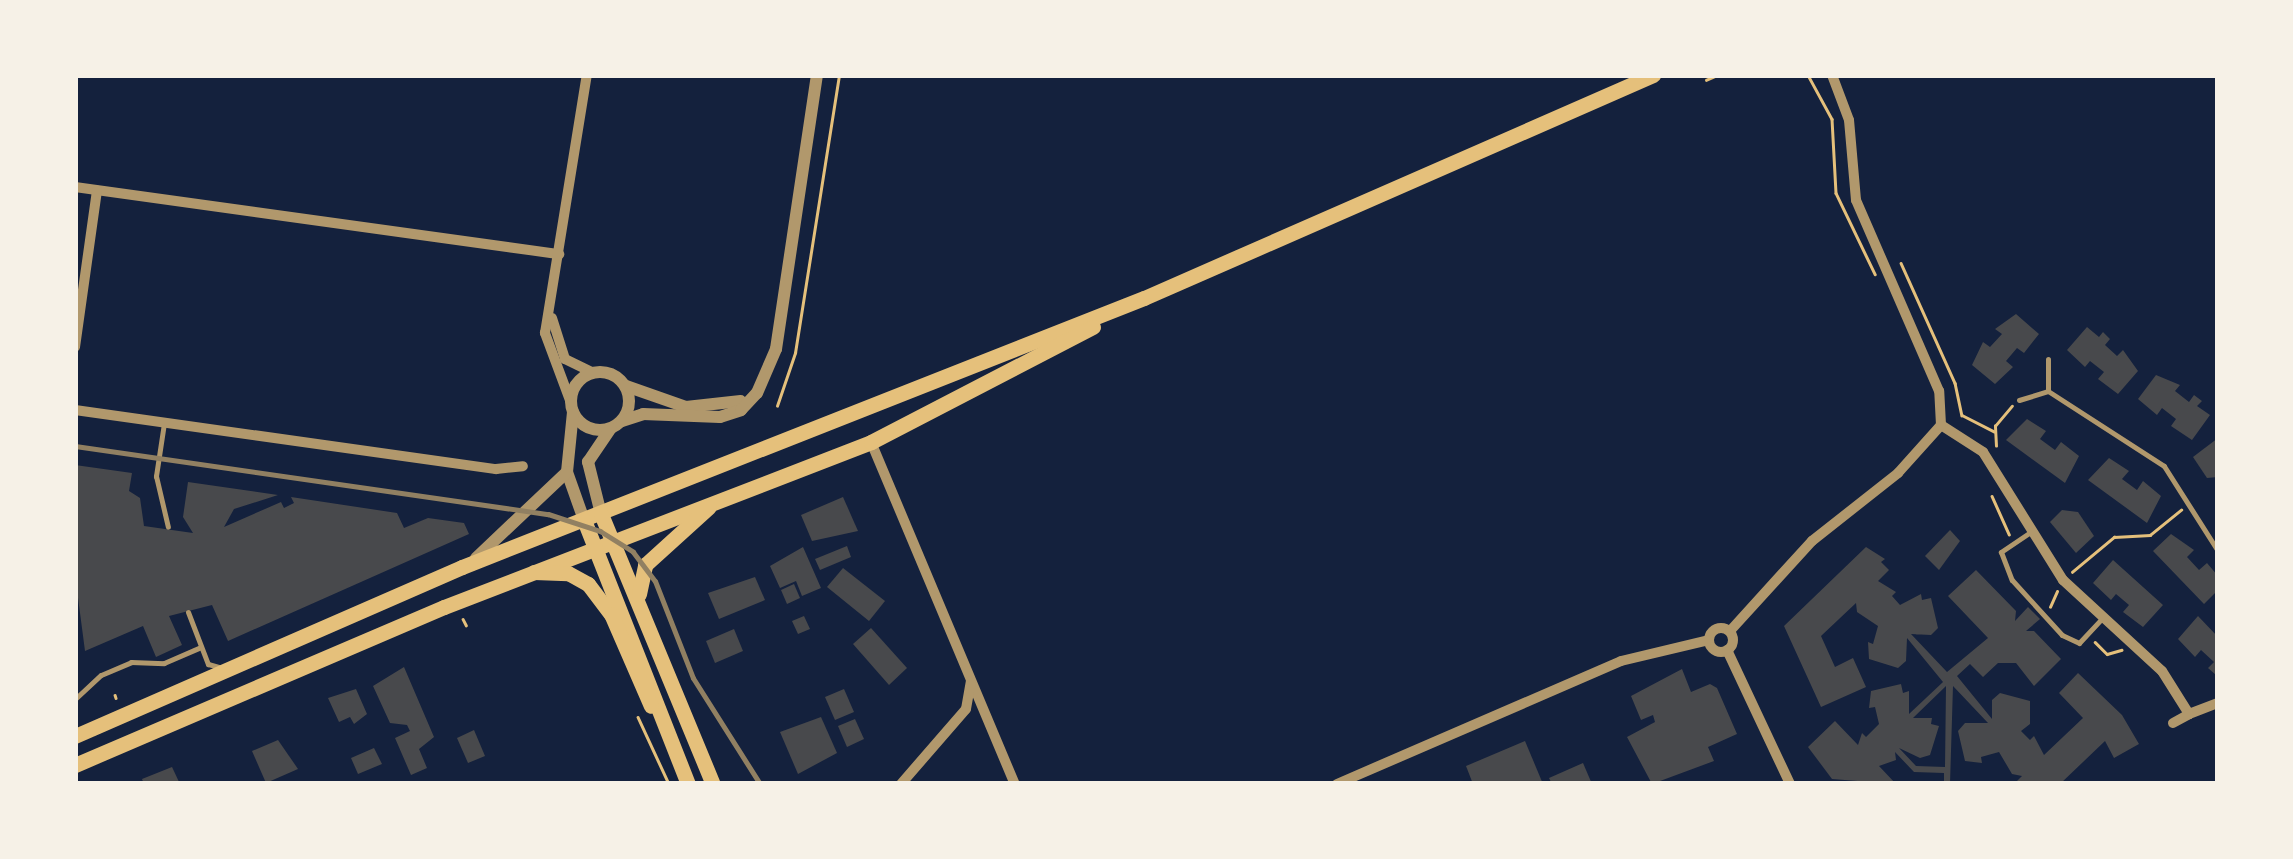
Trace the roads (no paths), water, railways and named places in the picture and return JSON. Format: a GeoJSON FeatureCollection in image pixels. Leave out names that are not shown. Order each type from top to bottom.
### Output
{"type":"FeatureCollection","features":[{"type":"Feature","properties":{"kind":"main road"},"geometry":{"type":"LineString","coordinates":[[75,736],[462,568],[860,415],[1144,298],[1653,75]]}},
{"type":"Feature","properties":{"kind":"main road"},"geometry":{"type":"LineString","coordinates":[[75,765],[534,572],[871,442],[1144,298]]}},
{"type":"Feature","properties":{"kind":"main road"},"geometry":{"type":"LineString","coordinates":[[860,415],[871,442]]}},
{"type":"Feature","properties":{"kind":"main road"},"geometry":{"type":"LineString","coordinates":[[640,606],[642,570],[708,507]]}},
{"type":"Feature","properties":{"kind":"main road"},"geometry":{"type":"LineString","coordinates":[[602,514],[606,545],[650,676],[656,714]]}},
{"type":"Feature","properties":{"kind":"main road"},"geometry":{"type":"LineString","coordinates":[[584,520],[606,545],[640,606],[713,784]]}},
{"type":"Feature","properties":{"kind":"main road"},"geometry":{"type":"LineString","coordinates":[[534,572],[568,573],[588,584],[611,614],[688,784]]}},
{"type":"Feature","properties":{"kind":"street"},"geometry":{"type":"LineString","coordinates":[[588,75],[546,342],[572,406],[592,429],[644,414],[720,417],[747,406],[762,384],[776,349],[816,75]]}},
{"type":"Feature","properties":{"kind":"street"},"geometry":{"type":"LineString","coordinates":[[1789,783],[1727,650],[1730,631],[1812,542],[1898,473],[1942,424],[1940,390],[1856,200],[1849,120],[1832,75]]}},
{"type":"Feature","properties":{"kind":"street"},"geometry":{"type":"LineString","coordinates":[[75,188],[559,254]]}},
{"type":"Feature","properties":{"kind":"street"},"geometry":{"type":"LineString","coordinates":[[75,347],[98,191]]}},
{"type":"Feature","properties":{"kind":"street"},"geometry":{"type":"LineString","coordinates":[[552,302],[561,352],[594,374],[698,408],[734,404],[762,384]]}},
{"type":"Feature","properties":{"kind":"street"},"geometry":{"type":"LineString","coordinates":[[584,520],[567,472],[575,388],[594,374]]}},
{"type":"Feature","properties":{"kind":"street"},"geometry":{"type":"LineString","coordinates":[[602,514],[588,462],[629,403],[624,384]]}},
{"type":"Feature","properties":{"kind":"street"},"geometry":{"type":"LineString","coordinates":[[75,410],[496,470],[523,466]]}},
{"type":"Feature","properties":{"kind":"street"},"geometry":{"type":"LineString","coordinates":[[1942,424],[1990,460],[2029,533],[2102,618],[2162,672],[2189,714]]}},
{"type":"Feature","properties":{"kind":"street"},"geometry":{"type":"LineString","coordinates":[[871,442],[1015,784]]}},
{"type":"Feature","properties":{"kind":"street"},"geometry":{"type":"LineString","coordinates":[[462,568],[567,472]]}},
{"type":"Feature","properties":{"kind":"street"},"geometry":{"type":"LineString","coordinates":[[1337,784],[1621,661],[1709,640],[1718,628],[1730,631]]}},
{"type":"Feature","properties":{"kind":"street"},"geometry":{"type":"LineString","coordinates":[[1709,640],[1716,650],[1727,650]]}},
{"type":"Feature","properties":{"kind":"street"},"geometry":{"type":"LineString","coordinates":[[901,784],[966,710],[970,671]]}},
{"type":"Feature","properties":{"kind":"street"},"geometry":{"type":"LineString","coordinates":[[2173,723],[2218,703]]}},
{"type":"Feature","properties":{"kind":"lane"},"geometry":{"type":"LineString","coordinates":[[2048,359],[2048,391]]}},
{"type":"Feature","properties":{"kind":"lane"},"geometry":{"type":"LineString","coordinates":[[2019,400],[2048,391]]}},
{"type":"Feature","properties":{"kind":"lane"},"geometry":{"type":"LineString","coordinates":[[2048,391],[2081,418],[2164,466],[2218,551]]}},
{"type":"Feature","properties":{"kind":"lane"},"geometry":{"type":"LineString","coordinates":[[164,423],[156,476],[168,527]]}},
{"type":"Feature","properties":{"kind":"lane"},"geometry":{"type":"LineString","coordinates":[[2029,533],[2001,552],[2012,580],[2062,635],[2078,643],[2102,618]]}},
{"type":"Feature","properties":{"kind":"lane"},"geometry":{"type":"LineString","coordinates":[[188,612],[208,664],[226,670]]}},
{"type":"Feature","properties":{"kind":"lane"},"geometry":{"type":"LineString","coordinates":[[75,699],[102,675],[131,662],[164,663],[201,647]]}},
{"type":"Feature","properties":{"kind":"railway"},"geometry":{"type":"LineString","coordinates":[[75,446],[548,514],[600,531],[633,552],[655,581],[693,678],[760,784]]}}]}
